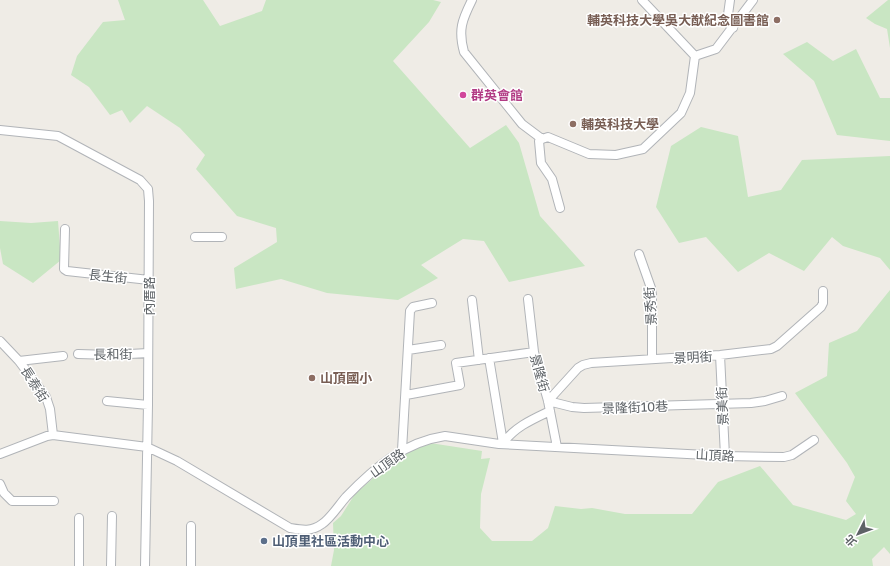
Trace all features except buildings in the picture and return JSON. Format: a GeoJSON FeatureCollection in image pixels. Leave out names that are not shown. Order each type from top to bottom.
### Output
{"type":"FeatureCollection","features":[{"type":"Feature","properties":{"kind":"street"},"geometry":{"type":"LineString","coordinates":[[472,0],[462,19],[460,41],[464,52],[522,124],[542,138],[548,137],[589,154],[616,155],[643,149],[681,113],[690,93],[695,56],[646,1]]}},
{"type":"Feature","properties":{"kind":"street"},"geometry":{"type":"LineString","coordinates":[[730,0],[727,22],[733,28]]}},
{"type":"Feature","properties":{"kind":"street"},"geometry":{"type":"LineString","coordinates":[[695,56],[716,49],[753,0]]}},
{"type":"Feature","properties":{"kind":"street","name":"內厝路"},"geometry":{"type":"LineString","coordinates":[[0,130],[58,136],[140,180],[148,189],[148,405],[144,566]]}},
{"type":"Feature","properties":{"kind":"street"},"geometry":{"type":"LineString","coordinates":[[542,138],[539,142],[541,163],[552,179],[560,208]]}},
{"type":"Feature","properties":{"kind":"street","name":"長生街"},"geometry":{"type":"LineString","coordinates":[[65,228],[64,269],[67,272],[149,280]]}},
{"type":"Feature","properties":{"kind":"street"},"geometry":{"type":"LineString","coordinates":[[196,237],[222,237]]}},
{"type":"Feature","properties":{"kind":"street","name":"景秀街"},"geometry":{"type":"LineString","coordinates":[[639,254],[652,295],[652,359]]}},
{"type":"Feature","properties":{"kind":"street","name":"景明街"},"geometry":{"type":"LineString","coordinates":[[548,401],[578,368],[591,363],[720,355],[762,351],[777,346],[821,307],[823,303],[823,291]]}},
{"type":"Feature","properties":{"kind":"street","name":"景隆街"},"geometry":{"type":"LineString","coordinates":[[528,299],[534,352],[548,401],[557,447]]}},
{"type":"Feature","properties":{"kind":"street"},"geometry":{"type":"LineString","coordinates":[[472,300],[479,360]]}},
{"type":"Feature","properties":{"kind":"street"},"geometry":{"type":"LineString","coordinates":[[402,450],[411,308],[432,303]]}},
{"type":"Feature","properties":{"kind":"street","name":"長泰街"},"geometry":{"type":"LineString","coordinates":[[0,341],[19,361],[46,397],[50,409],[53,435]]}},
{"type":"Feature","properties":{"kind":"street"},"geometry":{"type":"LineString","coordinates":[[408,350],[441,345]]}},
{"type":"Feature","properties":{"kind":"street"},"geometry":{"type":"LineString","coordinates":[[406,395],[460,385],[456,363],[534,352]]}},
{"type":"Feature","properties":{"kind":"street","name":"長和街"},"geometry":{"type":"LineString","coordinates":[[78,354],[111,355],[148,353]]}},
{"type":"Feature","properties":{"kind":"street","name":"景美街"},"geometry":{"type":"LineString","coordinates":[[720,355],[725,456]]}},
{"type":"Feature","properties":{"kind":"street"},"geometry":{"type":"LineString","coordinates":[[19,361],[63,356]]}},
{"type":"Feature","properties":{"kind":"street"},"geometry":{"type":"LineString","coordinates":[[488,358],[503,443]]}},
{"type":"Feature","properties":{"kind":"street","name":"景隆街10巷"},"geometry":{"type":"LineString","coordinates":[[548,401],[572,407],[584,408],[752,403],[782,396]]}},
{"type":"Feature","properties":{"kind":"street"},"geometry":{"type":"LineString","coordinates":[[107,401],[148,405]]}},
{"type":"Feature","properties":{"kind":"street"},"geometry":{"type":"LineString","coordinates":[[503,443],[508,436],[526,422],[550,411]]}},
{"type":"Feature","properties":{"kind":"street","name":"山頂路"},"geometry":{"type":"LineString","coordinates":[[0,454],[53,435],[147,447],[177,461],[290,528],[308,530],[322,524],[370,472],[402,450],[439,437],[445,436],[499,444],[503,443],[725,456],[784,457],[792,455],[814,440]]}},
{"type":"Feature","properties":{"kind":"street"},"geometry":{"type":"LineString","coordinates":[[0,484],[4,493],[12,501],[54,501]]}},
{"type":"Feature","properties":{"kind":"street"},"geometry":{"type":"LineString","coordinates":[[111,566],[112,516]]}},
{"type":"Feature","properties":{"kind":"street"},"geometry":{"type":"LineString","coordinates":[[79,566],[80,518]]}},
{"type":"Feature","properties":{"kind":"street"},"geometry":{"type":"LineString","coordinates":[[191,526],[191,566]]}},
{"type":"Feature","properties":{"kind":"green space"},"geometry":{"type":"Polygon","coordinates":[[[118,0],[203,0],[220,26],[262,11],[266,0],[433,0],[441,2],[429,22],[393,61],[470,148],[506,125],[519,143],[540,216],[585,266],[509,282],[484,241],[463,239],[421,265],[438,278],[398,300],[327,293],[281,279],[236,289],[234,268],[277,242],[276,228],[237,216],[196,169],[205,155],[180,128],[147,106],[130,123],[122,110],[110,115],[89,87],[71,75],[77,56],[103,22],[125,20],[118,0]]]}},
{"type":"Feature","properties":{"kind":"green space"},"geometry":{"type":"Polygon","coordinates":[[[890,0],[890,48],[887,29],[866,18],[890,0]]]}},
{"type":"Feature","properties":{"kind":"green space"},"geometry":{"type":"Polygon","coordinates":[[[807,42],[833,61],[856,49],[880,98],[890,98],[890,141],[837,135],[814,81],[783,54],[807,42]]]}},
{"type":"Feature","properties":{"kind":"green space"},"geometry":{"type":"Polygon","coordinates":[[[701,127],[738,136],[748,197],[781,190],[802,160],[890,156],[890,270],[880,258],[843,246],[832,237],[804,271],[769,253],[738,272],[706,237],[679,243],[656,207],[671,146],[701,127]]]}},
{"type":"Feature","properties":{"kind":"green space"},"geometry":{"type":"Polygon","coordinates":[[[0,221],[31,223],[58,221],[61,260],[33,283],[3,264],[0,248],[0,221]]]}},
{"type":"Feature","properties":{"kind":"green space"},"geometry":{"type":"Polygon","coordinates":[[[890,290],[890,554],[884,547],[872,559],[873,566],[331,566],[334,550],[333,523],[341,516],[355,494],[402,453],[430,443],[482,451],[481,459],[490,458],[481,494],[480,528],[492,541],[532,541],[548,528],[555,506],[581,509],[592,508],[625,514],[692,514],[718,482],[760,466],[793,505],[846,520],[856,514],[846,501],[855,477],[847,463],[795,393],[827,376],[829,343],[857,331],[890,290]]]}},
{"type":"Feature","properties":{"kind":"place","name":"輔英科技大學吳大猷紀念圖書館"},"geometry":{"type":"Point","coordinates":[777,20]}},
{"type":"Feature","properties":{"kind":"place","name":"群英會館"},"geometry":{"type":"Point","coordinates":[463,95]}},
{"type":"Feature","properties":{"kind":"place","name":"輔英科技大學"},"geometry":{"type":"Point","coordinates":[573,124]}},
{"type":"Feature","properties":{"kind":"place","name":"山頂國小"},"geometry":{"type":"Point","coordinates":[312,378]}},
{"type":"Feature","properties":{"kind":"place","name":"山頂里社區活動中心"},"geometry":{"type":"Point","coordinates":[264,541]}}]}
